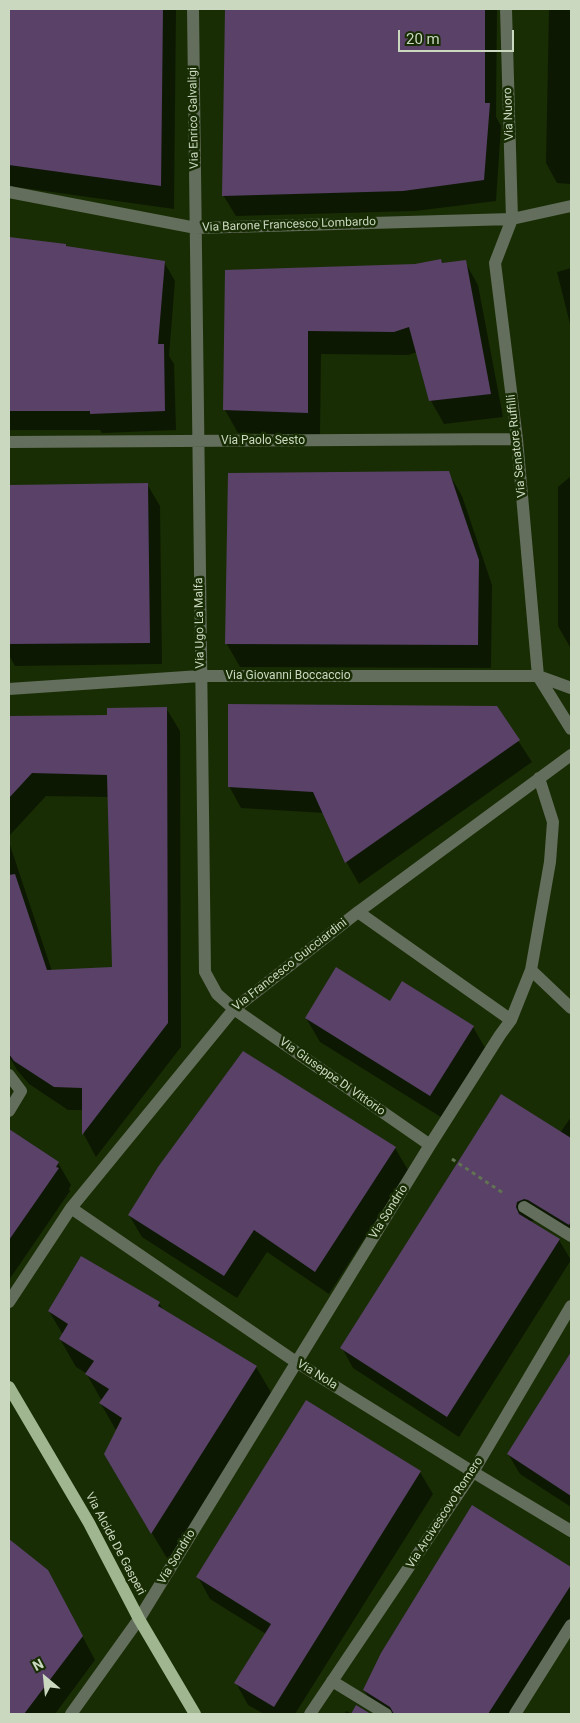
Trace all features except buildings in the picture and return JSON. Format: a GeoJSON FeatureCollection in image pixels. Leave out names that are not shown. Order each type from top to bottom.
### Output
{"type":"FeatureCollection","features":[{"type":"Feature","properties":{"kind":"main road","name":"Via Alcide De Gasperi"},"geometry":{"type":"LineString","coordinates":[[9,1387],[89,1523],[139,1619],[195,1714]]}},
{"type":"Feature","properties":{"kind":"street","name":"Via Enrico Galvaligi"},"geometry":{"type":"LineString","coordinates":[[193,9],[196,228]]}},
{"type":"Feature","properties":{"kind":"street","name":"Via Nuoro"},"geometry":{"type":"LineString","coordinates":[[506,9],[512,220]]}},
{"type":"Feature","properties":{"kind":"street","name":"Via Barone Francesco Lombardo"},"geometry":{"type":"LineString","coordinates":[[9,192],[196,228],[512,220],[571,206]]}},
{"type":"Feature","properties":{"kind":"street","name":"Via Senatore Ruffilli"},"geometry":{"type":"LineString","coordinates":[[512,220],[495,263],[517,439],[538,676]]}},
{"type":"Feature","properties":{"kind":"street","name":"Via Ugo La Malfa"},"geometry":{"type":"LineString","coordinates":[[196,228],[205,972],[217,994],[234,1009]]}},
{"type":"Feature","properties":{"kind":"street","name":"Via Paolo Sesto"},"geometry":{"type":"LineString","coordinates":[[9,442],[517,439]]}},
{"type":"Feature","properties":{"kind":"street","name":"Via Giovanni Boccaccio"},"geometry":{"type":"LineString","coordinates":[[9,689],[200,676],[538,676],[571,688]]}},
{"type":"Feature","properties":{"kind":"street"},"geometry":{"type":"LineString","coordinates":[[538,676],[571,729]]}},
{"type":"Feature","properties":{"kind":"street","name":"Via Francesco Guicciardini"},"geometry":{"type":"LineString","coordinates":[[9,1302],[71,1208],[234,1009],[358,912],[571,756]]}},
{"type":"Feature","properties":{"kind":"street","name":"Via Sondrio"},"geometry":{"type":"LineString","coordinates":[[71,1714],[139,1619],[430,1145],[511,1020],[531,970],[550,862],[553,822],[539,778]]}},
{"type":"Feature","properties":{"kind":"street"},"geometry":{"type":"LineString","coordinates":[[358,912],[511,1020]]}},
{"type":"Feature","properties":{"kind":"street"},"geometry":{"type":"LineString","coordinates":[[531,970],[571,1008]]}},
{"type":"Feature","properties":{"kind":"street","name":"Via Giuseppe Di Vittorio"},"geometry":{"type":"LineString","coordinates":[[234,1009],[430,1145]]}},
{"type":"Feature","properties":{"kind":"street"},"geometry":{"type":"LineString","coordinates":[[9,1075],[21,1092],[9,1111]]}},
{"type":"Feature","properties":{"kind":"street"},"geometry":{"type":"LineString","coordinates":[[524,1207],[571,1236]]}},
{"type":"Feature","properties":{"kind":"street","name":"Via Nola"},"geometry":{"type":"LineString","coordinates":[[71,1208],[296,1362],[571,1531]]}},
{"type":"Feature","properties":{"kind":"street","name":"Via Arcivescovo Romero"},"geometry":{"type":"LineString","coordinates":[[310,1714],[473,1472],[571,1306]]}},
{"type":"Feature","properties":{"kind":"street"},"geometry":{"type":"LineString","coordinates":[[515,1714],[571,1625]]}},
{"type":"Feature","properties":{"kind":"street"},"geometry":{"type":"LineString","coordinates":[[332,1681],[386,1714]]}},
{"type":"Feature","properties":{"kind":"path"},"geometry":{"type":"LineString","coordinates":[[430,1145],[524,1207]]}}]}
